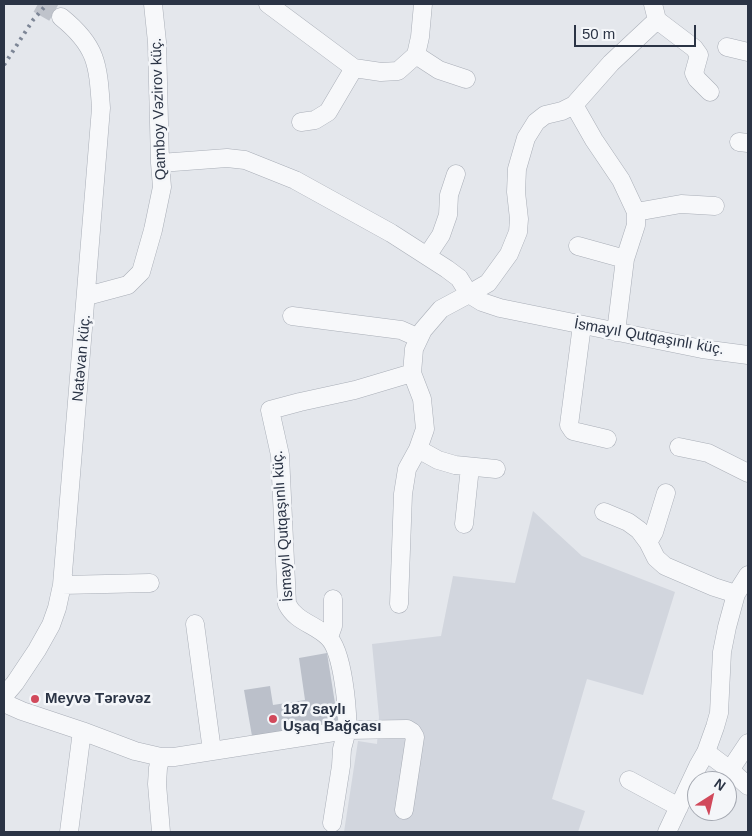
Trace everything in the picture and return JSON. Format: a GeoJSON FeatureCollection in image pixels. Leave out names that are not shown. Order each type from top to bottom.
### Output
{"type":"FeatureCollection","features":[{"type":"Feature","properties":{"kind":"street","name":"Qamboy Vəzirov küç."},"geometry":{"type":"LineString","coordinates":[[87,296],[128,285],[141,272],[153,230],[162,187],[154,4]]}},
{"type":"Feature","properties":{"kind":"street"},"geometry":{"type":"LineString","coordinates":[[268,4],[354,68],[381,72],[398,71],[416,55],[420,37],[423,4]]}},
{"type":"Feature","properties":{"kind":"street"},"geometry":{"type":"LineString","coordinates":[[399,604],[403,494],[407,469],[418,450],[425,429],[422,399],[412,373],[414,349],[423,330],[441,309],[488,283],[508,254],[518,232],[517,169],[526,138],[536,122],[545,115],[562,111],[574,105],[655,12],[694,48],[699,55],[694,73],[697,79],[710,92]]}},
{"type":"Feature","properties":{"kind":"street","name":"Natəvan küç."},"geometry":{"type":"LineString","coordinates":[[4,696],[15,684],[51,625],[62,585],[87,296],[101,108],[99,79],[95,60],[85,40],[61,16]]}},
{"type":"Feature","properties":{"kind":"street"},"geometry":{"type":"LineString","coordinates":[[726,47],[748,52]]}},
{"type":"Feature","properties":{"kind":"street"},"geometry":{"type":"LineString","coordinates":[[416,55],[439,70],[466,79]]}},
{"type":"Feature","properties":{"kind":"street"},"geometry":{"type":"LineString","coordinates":[[301,122],[315,120],[328,112],[354,68]]}},
{"type":"Feature","properties":{"kind":"street"},"geometry":{"type":"LineString","coordinates":[[574,105],[594,140],[621,180],[636,212],[636,225],[625,259],[616,332]]}},
{"type":"Feature","properties":{"kind":"street"},"geometry":{"type":"LineString","coordinates":[[160,163],[226,158],[245,160],[294,180],[391,232],[459,278],[469,294]]}},
{"type":"Feature","properties":{"kind":"street"},"geometry":{"type":"LineString","coordinates":[[427,256],[441,234],[448,214],[450,194],[456,174]]}},
{"type":"Feature","properties":{"kind":"street"},"geometry":{"type":"LineString","coordinates":[[636,212],[681,204],[716,206]]}},
{"type":"Feature","properties":{"kind":"street"},"geometry":{"type":"LineString","coordinates":[[578,246],[625,259]]}},
{"type":"Feature","properties":{"kind":"street","name":"İsmayıl Qutqaşınlı küç."},"geometry":{"type":"LineString","coordinates":[[469,294],[482,302],[500,308],[702,349],[748,354]]}},
{"type":"Feature","properties":{"kind":"street"},"geometry":{"type":"LineString","coordinates":[[292,316],[401,330],[419,338]]}},
{"type":"Feature","properties":{"kind":"street"},"geometry":{"type":"LineString","coordinates":[[582,325],[569,425],[573,431],[607,439]]}},
{"type":"Feature","properties":{"kind":"street","name":"İsmayıl Qutqaşınlı küç."},"geometry":{"type":"LineString","coordinates":[[329,637],[291,612],[287,604],[280,455],[270,410],[356,390],[412,373]]}},
{"type":"Feature","properties":{"kind":"street"},"geometry":{"type":"LineString","coordinates":[[680,448],[708,454],[748,473]]}},
{"type":"Feature","properties":{"kind":"street"},"geometry":{"type":"LineString","coordinates":[[418,450],[438,460],[455,465],[496,469]]}},
{"type":"Feature","properties":{"kind":"street"},"geometry":{"type":"LineString","coordinates":[[464,524],[470,467]]}},
{"type":"Feature","properties":{"kind":"street"},"geometry":{"type":"LineString","coordinates":[[648,542],[654,532],[666,493]]}},
{"type":"Feature","properties":{"kind":"street"},"geometry":{"type":"LineString","coordinates":[[604,512],[628,522],[639,530],[656,558],[665,566],[714,587],[736,594]]}},
{"type":"Feature","properties":{"kind":"street"},"geometry":{"type":"LineString","coordinates":[[667,832],[706,752],[719,712],[722,652],[727,627],[736,594],[748,575]]}},
{"type":"Feature","properties":{"kind":"street"},"geometry":{"type":"LineString","coordinates":[[62,585],[150,583]]}},
{"type":"Feature","properties":{"kind":"street"},"geometry":{"type":"LineString","coordinates":[[332,823],[348,717],[345,686],[336,650],[329,637],[333,626],[334,599]]}},
{"type":"Feature","properties":{"kind":"street"},"geometry":{"type":"LineString","coordinates":[[194,624],[212,751]]}},
{"type":"Feature","properties":{"kind":"street"},"geometry":{"type":"LineString","coordinates":[[4,702],[22,711],[135,751],[161,757],[347,730],[407,729],[415,737],[404,810]]}},
{"type":"Feature","properties":{"kind":"street"},"geometry":{"type":"LineString","coordinates":[[69,832],[82,731]]}},
{"type":"Feature","properties":{"kind":"street"},"geometry":{"type":"LineString","coordinates":[[730,770],[748,743]]}},
{"type":"Feature","properties":{"kind":"street"},"geometry":{"type":"LineString","coordinates":[[706,752],[748,786]]}},
{"type":"Feature","properties":{"kind":"street"},"geometry":{"type":"LineString","coordinates":[[161,757],[157,784],[161,832]]}},
{"type":"Feature","properties":{"kind":"street"},"geometry":{"type":"LineString","coordinates":[[629,780],[679,807]]}},
{"type":"Feature","properties":{"kind":"shaded area"},"geometry":{"type":"Polygon","coordinates":[[[533,511],[582,556],[675,592],[643,695],[587,679],[552,799],[585,811],[578,832],[344,832],[358,741],[377,744],[379,717],[372,644],[441,636],[453,576],[515,583],[533,511]]]}},
{"type":"Feature","properties":{"kind":"building"},"geometry":{"type":"Polygon","coordinates":[[[327,653],[338,722],[252,736],[244,690],[270,686],[273,705],[305,700],[299,658],[327,653]]]}},
{"type":"Feature","properties":{"kind":"tunnel"},"geometry":{"type":"LineString","coordinates":[[38,4],[61,17]]}},
{"type":"Feature","properties":{"kind":"railway"},"geometry":{"type":"LineString","coordinates":[[4,65],[33,20],[47,4]]}},
{"type":"Feature","properties":{"kind":"place","name":"Meyvə Tərəvəz"},"geometry":{"type":"Point","coordinates":[35,699]}},
{"type":"Feature","properties":{"kind":"place","name":"187 saylı Uşaq Bağçası"},"geometry":{"type":"Point","coordinates":[273,719]}}]}
